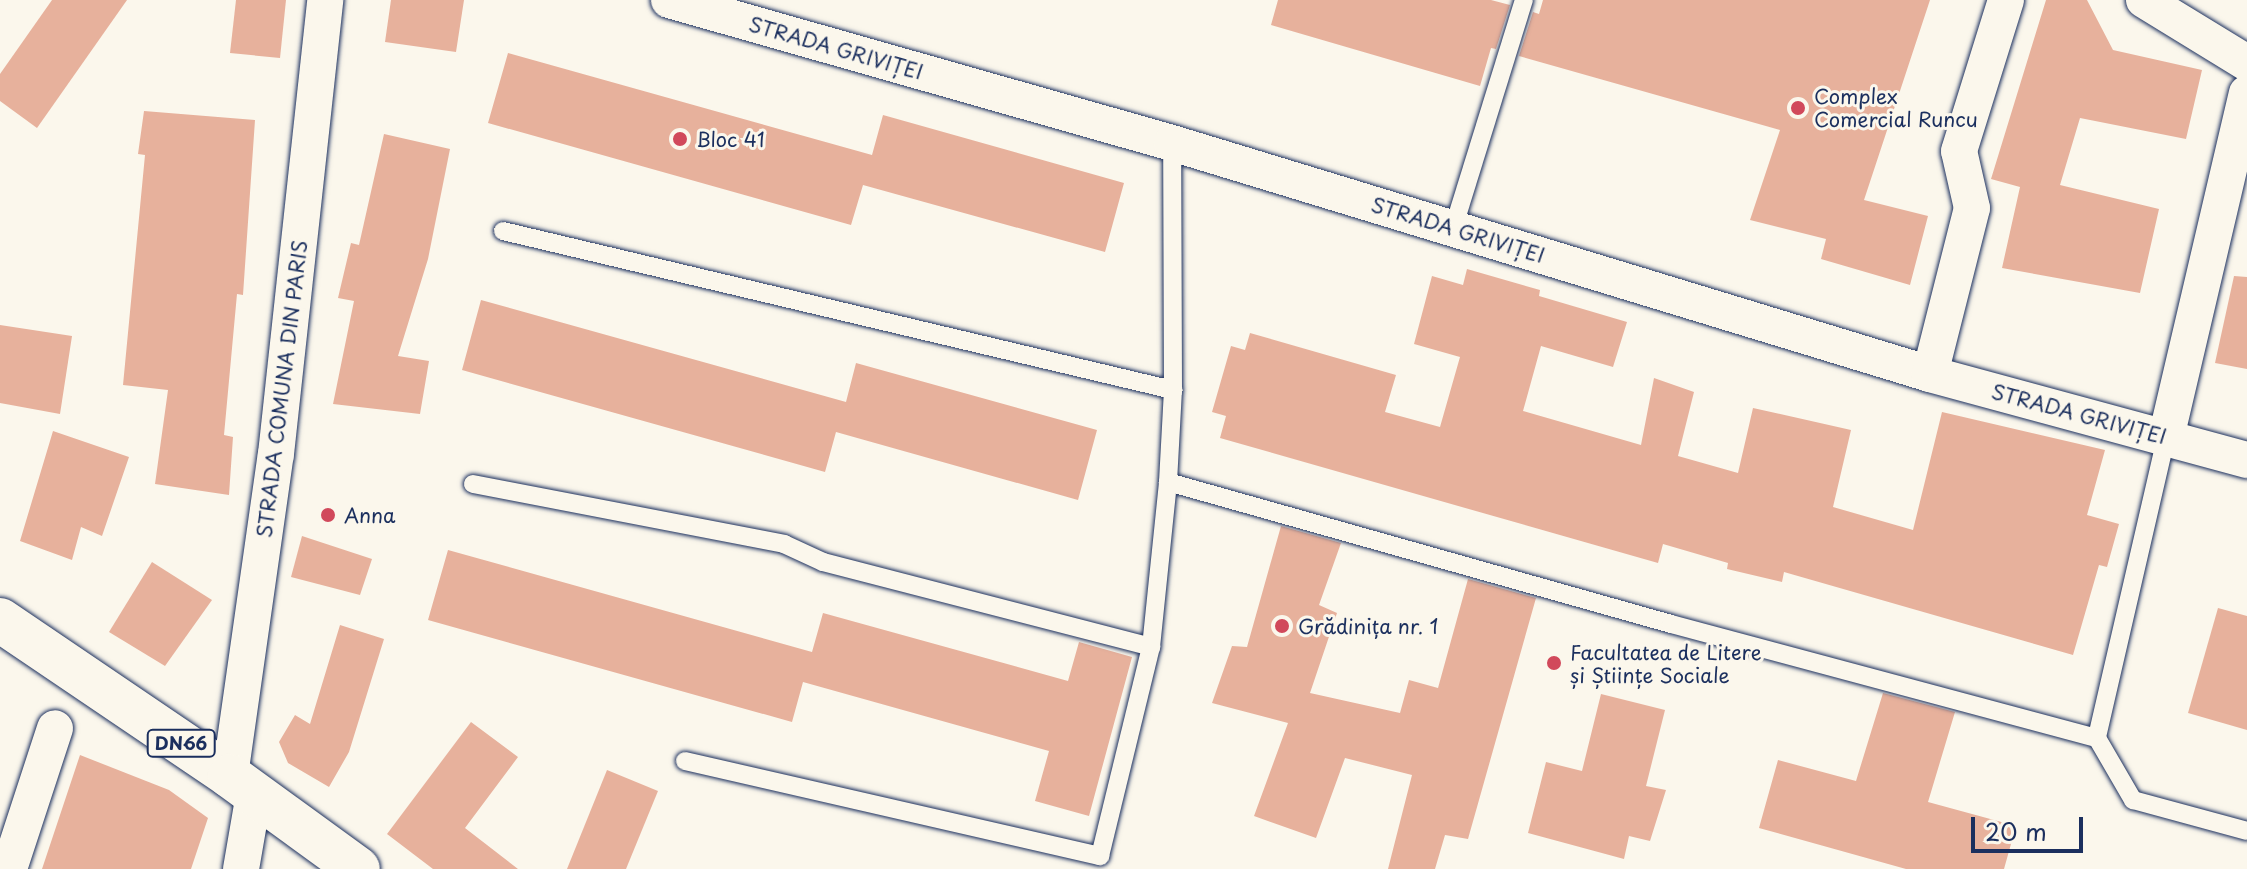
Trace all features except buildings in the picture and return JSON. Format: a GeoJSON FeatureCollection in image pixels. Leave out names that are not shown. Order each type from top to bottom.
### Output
{"type":"FeatureCollection","features":[{"type":"Feature","properties":{"kind":"main road","name":"DN66"},"geometry":{"type":"LineString","coordinates":[[0,620],[242,785],[358,869]]}},
{"type":"Feature","properties":{"kind":"street","name":"STRADA COMUNA DIN PARIS"},"geometry":{"type":"LineString","coordinates":[[241,869],[242,785],[325,0]]}},
{"type":"Feature","properties":{"kind":"street","name":"STRADA GRIVIȚEI"},"geometry":{"type":"LineString","coordinates":[[669,0],[1172,143],[1930,374],[2247,460]]}},
{"type":"Feature","properties":{"kind":"street"},"geometry":{"type":"LineString","coordinates":[[1930,374],[1972,208],[1959,151],[2006,0]]}},
{"type":"Feature","properties":{"kind":"street"},"geometry":{"type":"LineString","coordinates":[[2144,0],[2247,63]]}},
{"type":"Feature","properties":{"kind":"street"},"geometry":{"type":"LineString","coordinates":[[2166,438],[2247,93]]}},
{"type":"Feature","properties":{"kind":"street"},"geometry":{"type":"LineString","coordinates":[[9,869],[55,728]]}},
{"type":"Feature","properties":{"kind":"lane"},"geometry":{"type":"LineString","coordinates":[[1453,229],[1524,0]]}},
{"type":"Feature","properties":{"kind":"lane"},"geometry":{"type":"LineString","coordinates":[[685,761],[1100,856],[1151,647],[1168,482],[1173,390],[1172,143]]}},
{"type":"Feature","properties":{"kind":"lane"},"geometry":{"type":"LineString","coordinates":[[503,231],[1173,390]]}},
{"type":"Feature","properties":{"kind":"lane"},"geometry":{"type":"LineString","coordinates":[[2166,438],[2097,738],[2133,800],[2247,831]]}},
{"type":"Feature","properties":{"kind":"lane"},"geometry":{"type":"LineString","coordinates":[[1168,482],[1671,624],[2097,738]]}},
{"type":"Feature","properties":{"kind":"lane"},"geometry":{"type":"LineString","coordinates":[[473,484],[784,544],[823,562],[1151,647]]}},
{"type":"Feature","properties":{"kind":"place","name":"Complex Comercial Runcu"},"geometry":{"type":"Point","coordinates":[1798,108]}},
{"type":"Feature","properties":{"kind":"place","name":"Bloc 41"},"geometry":{"type":"Point","coordinates":[680,139]}},
{"type":"Feature","properties":{"kind":"place","name":"Anna"},"geometry":{"type":"Point","coordinates":[328,515]}},
{"type":"Feature","properties":{"kind":"place","name":"Grădinița nr. 1"},"geometry":{"type":"Point","coordinates":[1282,626]}},
{"type":"Feature","properties":{"kind":"place","name":"Facultatea de Litere și Științe Sociale"},"geometry":{"type":"Point","coordinates":[1554,663]}}]}
